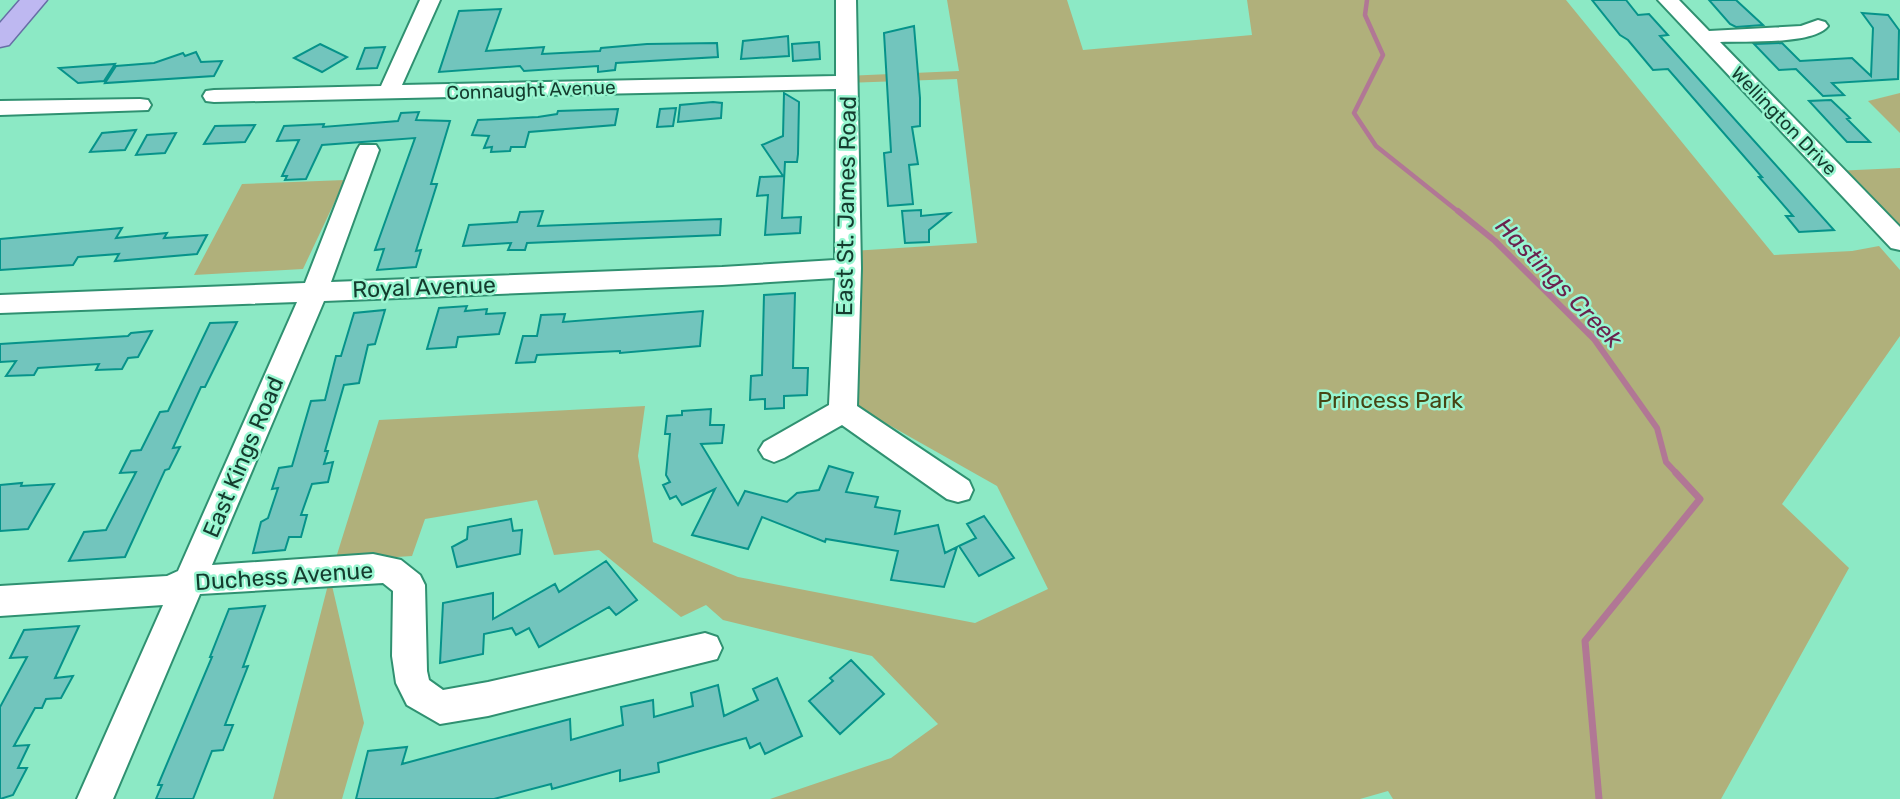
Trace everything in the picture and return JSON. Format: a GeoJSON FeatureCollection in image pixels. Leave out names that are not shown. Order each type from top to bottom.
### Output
{"type":"FeatureCollection","features":[{"type":"Feature","properties":{"kind":"main road"},"geometry":{"type":"LineString","coordinates":[[2,35],[34,0]]}},
{"type":"Feature","properties":{"kind":"street"},"geometry":{"type":"LineString","coordinates":[[388,94],[430,0]]}},
{"type":"Feature","properties":{"kind":"street","name":"East St. James Road"},"geometry":{"type":"LineString","coordinates":[[843,411],[848,268],[846,0]]}},
{"type":"Feature","properties":{"kind":"street","name":"Wellington Drive"},"geometry":{"type":"LineString","coordinates":[[1668,0],[1900,242]]}},
{"type":"Feature","properties":{"kind":"street"},"geometry":{"type":"LineString","coordinates":[[1704,37],[1804,32],[1818,26]]}},
{"type":"Feature","properties":{"kind":"street","name":"Connaught Avenue"},"geometry":{"type":"LineString","coordinates":[[214,96],[848,82]]}},
{"type":"Feature","properties":{"kind":"street"},"geometry":{"type":"LineString","coordinates":[[0,108],[140,105]]}},
{"type":"Feature","properties":{"kind":"street","name":"East Kings Road"},"geometry":{"type":"LineString","coordinates":[[95,799],[315,291],[368,150]]}},
{"type":"Feature","properties":{"kind":"street","name":"Royal Avenue"},"geometry":{"type":"LineString","coordinates":[[0,303],[722,276],[848,268]]}},
{"type":"Feature","properties":{"kind":"street"},"geometry":{"type":"LineString","coordinates":[[774,450],[843,411],[958,490]]}},
{"type":"Feature","properties":{"kind":"street","name":"Duchess Avenue"},"geometry":{"type":"LineString","coordinates":[[0,601],[170,590],[189,581],[373,568],[390,570],[409,585],[411,616],[408,665],[416,691],[440,707],[488,699],[705,648]]}},
{"type":"Feature","properties":{"kind":"green space","name":"Princess Park"},"geometry":{"type":"Polygon","coordinates":[[[947,0],[1067,0],[1083,50],[1252,35],[1247,0],[1566,0],[1774,255],[1852,251],[1879,246],[1900,270],[1900,336],[1782,504],[1849,568],[1721,799],[1393,799],[1388,791],[1360,799],[770,799],[891,758],[938,724],[872,656],[723,620],[706,605],[681,617],[599,550],[554,555],[537,500],[425,519],[412,556],[335,561],[379,420],[645,406],[638,456],[653,542],[738,577],[975,623],[1048,589],[997,486],[850,403],[852,251],[977,243],[957,79],[845,83],[845,76],[959,71],[947,0]]]}},
{"type":"Feature","properties":{"kind":"green space"},"geometry":{"type":"Polygon","coordinates":[[[1900,93],[1900,133],[1868,101],[1900,93]]]}},
{"type":"Feature","properties":{"kind":"green space"},"geometry":{"type":"Polygon","coordinates":[[[1900,168],[1900,243],[1834,171],[1900,168]]]}},
{"type":"Feature","properties":{"kind":"green space"},"geometry":{"type":"Polygon","coordinates":[[[345,180],[303,269],[194,275],[242,184],[345,180]]]}},
{"type":"Feature","properties":{"kind":"green space"},"geometry":{"type":"Polygon","coordinates":[[[330,577],[364,723],[342,799],[273,799],[330,577]]]}},
{"type":"Feature","properties":{"kind":"building"},"geometry":{"type":"Polygon","coordinates":[[[1592,0],[1626,0],[1638,15],[1649,14],[1668,35],[1660,36],[1834,230],[1799,232],[1786,216],[1793,216],[1759,177],[1762,177],[1668,69],[1653,70],[1592,0]]]}},
{"type":"Feature","properties":{"kind":"building"},"geometry":{"type":"Polygon","coordinates":[[[1709,0],[1736,0],[1763,25],[1736,27],[1730,24],[1709,0]]]}},
{"type":"Feature","properties":{"kind":"building"},"geometry":{"type":"Polygon","coordinates":[[[501,9],[486,51],[544,47],[542,54],[600,51],[601,48],[647,44],[717,43],[718,57],[616,63],[615,70],[598,72],[598,66],[524,71],[520,66],[439,72],[459,11],[501,9]]]}},
{"type":"Feature","properties":{"kind":"building"},"geometry":{"type":"Polygon","coordinates":[[[1862,13],[1888,15],[1899,30],[1898,79],[1832,83],[1844,95],[1823,96],[1796,69],[1779,70],[1754,44],[1782,43],[1800,61],[1852,58],[1871,76],[1873,28],[1862,13]]]}},
{"type":"Feature","properties":{"kind":"building"},"geometry":{"type":"Polygon","coordinates":[[[914,26],[920,126],[912,127],[918,164],[909,165],[913,204],[888,206],[884,153],[891,152],[884,33],[914,26]]]}},
{"type":"Feature","properties":{"kind":"building"},"geometry":{"type":"Polygon","coordinates":[[[788,36],[789,56],[741,59],[743,41],[788,36]]]}},
{"type":"Feature","properties":{"kind":"building"},"geometry":{"type":"Polygon","coordinates":[[[819,42],[820,59],[793,61],[792,44],[819,42]]]}},
{"type":"Feature","properties":{"kind":"building"},"geometry":{"type":"Polygon","coordinates":[[[320,44],[347,57],[322,72],[294,58],[320,44]]]}},
{"type":"Feature","properties":{"kind":"building"},"geometry":{"type":"Polygon","coordinates":[[[385,47],[377,68],[357,69],[365,48],[385,47]]]}},
{"type":"Feature","properties":{"kind":"building"},"geometry":{"type":"Polygon","coordinates":[[[196,52],[201,62],[222,61],[214,76],[105,83],[116,66],[154,63],[183,53],[185,56],[196,52]]]}},
{"type":"Feature","properties":{"kind":"building"},"geometry":{"type":"Polygon","coordinates":[[[115,64],[104,81],[78,83],[59,68],[115,64]]]}},
{"type":"Feature","properties":{"kind":"building"},"geometry":{"type":"Polygon","coordinates":[[[784,93],[799,102],[797,162],[785,162],[782,218],[801,217],[800,233],[765,235],[768,195],[757,196],[760,177],[783,176],[762,145],[783,136],[784,93]]]}},
{"type":"Feature","properties":{"kind":"building"},"geometry":{"type":"Polygon","coordinates":[[[1831,100],[1870,142],[1847,142],[1809,101],[1831,100]]]}},
{"type":"Feature","properties":{"kind":"building"},"geometry":{"type":"Polygon","coordinates":[[[722,103],[721,118],[678,122],[680,105],[722,103]]]}},
{"type":"Feature","properties":{"kind":"building"},"geometry":{"type":"Polygon","coordinates":[[[676,108],[673,126],[657,127],[660,109],[676,108]]]}},
{"type":"Feature","properties":{"kind":"building"},"geometry":{"type":"Polygon","coordinates":[[[618,109],[615,125],[529,132],[525,147],[511,147],[510,151],[491,152],[492,147],[484,148],[489,136],[472,135],[478,120],[538,117],[557,114],[558,111],[618,109]]]}},
{"type":"Feature","properties":{"kind":"building"},"geometry":{"type":"Polygon","coordinates":[[[419,112],[416,120],[450,121],[431,184],[437,184],[416,251],[421,250],[416,267],[377,270],[384,249],[375,250],[415,138],[322,145],[306,179],[285,180],[287,176],[282,176],[299,140],[277,141],[284,126],[324,124],[323,127],[398,121],[401,113],[419,112]]]}},
{"type":"Feature","properties":{"kind":"building"},"geometry":{"type":"Polygon","coordinates":[[[255,125],[245,142],[204,144],[215,126],[255,125]]]}},
{"type":"Feature","properties":{"kind":"building"},"geometry":{"type":"Polygon","coordinates":[[[136,130],[125,150],[90,152],[102,133],[136,130]]]}},
{"type":"Feature","properties":{"kind":"building"},"geometry":{"type":"Polygon","coordinates":[[[176,133],[165,153],[136,155],[147,135],[176,133]]]}},
{"type":"Feature","properties":{"kind":"building"},"geometry":{"type":"Polygon","coordinates":[[[921,210],[921,216],[950,213],[929,230],[929,242],[905,243],[902,211],[921,210]]]}},
{"type":"Feature","properties":{"kind":"building"},"geometry":{"type":"Polygon","coordinates":[[[543,211],[538,226],[721,219],[720,235],[527,243],[525,250],[508,250],[511,243],[463,246],[469,225],[517,222],[520,212],[543,211]]]}},
{"type":"Feature","properties":{"kind":"building"},"geometry":{"type":"Polygon","coordinates":[[[122,228],[116,238],[167,233],[164,238],[207,235],[197,254],[115,261],[119,254],[78,257],[73,265],[0,270],[0,239],[122,228]]]}},
{"type":"Feature","properties":{"kind":"building"},"geometry":{"type":"Polygon","coordinates":[[[795,293],[793,368],[808,368],[807,395],[784,396],[784,408],[765,409],[765,399],[750,400],[751,376],[762,375],[764,295],[795,293]]]}},
{"type":"Feature","properties":{"kind":"building"},"geometry":{"type":"Polygon","coordinates":[[[467,306],[465,311],[487,309],[486,314],[505,313],[499,334],[458,337],[456,347],[427,349],[439,308],[467,306]]]}},
{"type":"Feature","properties":{"kind":"building"},"geometry":{"type":"Polygon","coordinates":[[[385,310],[375,344],[368,345],[359,383],[344,385],[325,451],[328,451],[324,464],[333,462],[328,482],[312,484],[301,515],[307,515],[301,537],[289,537],[285,550],[253,553],[261,522],[268,518],[278,488],[272,489],[279,468],[292,466],[311,401],[325,400],[336,356],[341,356],[354,313],[385,310]]]}},
{"type":"Feature","properties":{"kind":"building"},"geometry":{"type":"Polygon","coordinates":[[[703,311],[700,346],[620,353],[537,355],[535,362],[516,363],[523,336],[537,336],[541,315],[565,314],[563,322],[703,311]]]}},
{"type":"Feature","properties":{"kind":"building"},"geometry":{"type":"Polygon","coordinates":[[[237,322],[205,387],[201,387],[173,448],[180,447],[169,469],[165,470],[125,557],[69,561],[84,532],[106,530],[136,472],[120,473],[131,451],[141,450],[160,412],[168,411],[210,323],[237,322]]]}},
{"type":"Feature","properties":{"kind":"building"},"geometry":{"type":"Polygon","coordinates":[[[152,331],[138,357],[128,358],[122,369],[96,370],[99,364],[38,368],[34,375],[6,376],[16,361],[0,362],[0,344],[128,336],[131,333],[152,331]]]}},
{"type":"Feature","properties":{"kind":"building"},"geometry":{"type":"Polygon","coordinates":[[[711,409],[710,425],[724,425],[722,443],[701,444],[738,505],[745,491],[787,502],[797,493],[819,490],[829,466],[853,473],[846,492],[878,497],[875,507],[900,511],[895,534],[938,525],[945,553],[957,547],[944,587],[891,580],[898,551],[826,539],[825,542],[762,517],[748,549],[692,535],[715,489],[682,505],[676,496],[670,499],[663,485],[670,482],[666,475],[670,434],[665,434],[667,416],[682,415],[682,411],[711,409]]]}},
{"type":"Feature","properties":{"kind":"building"},"geometry":{"type":"Polygon","coordinates":[[[22,483],[21,486],[54,484],[28,529],[0,531],[0,485],[22,483]]]}},
{"type":"Feature","properties":{"kind":"building"},"geometry":{"type":"Polygon","coordinates":[[[984,516],[1014,558],[979,576],[959,546],[976,538],[967,524],[984,516]]]}},
{"type":"Feature","properties":{"kind":"building"},"geometry":{"type":"Polygon","coordinates":[[[511,519],[513,531],[522,530],[520,554],[457,567],[452,547],[467,539],[468,527],[511,519]]]}},
{"type":"Feature","properties":{"kind":"building"},"geometry":{"type":"Polygon","coordinates":[[[606,561],[637,600],[616,615],[609,607],[539,647],[529,628],[516,635],[512,628],[484,634],[483,654],[440,663],[443,603],[493,593],[493,619],[555,584],[559,592],[606,561]]]}},
{"type":"Feature","properties":{"kind":"building"},"geometry":{"type":"Polygon","coordinates":[[[265,606],[243,667],[248,666],[225,725],[233,725],[223,750],[212,751],[193,799],[156,799],[162,785],[158,785],[212,657],[229,609],[265,606]]]}},
{"type":"Feature","properties":{"kind":"building"},"geometry":{"type":"Polygon","coordinates":[[[79,626],[55,678],[73,676],[61,698],[46,699],[42,708],[35,708],[14,746],[29,745],[18,768],[27,768],[13,795],[0,799],[0,707],[27,657],[10,658],[24,630],[79,626]]]}},
{"type":"Feature","properties":{"kind":"building"},"geometry":{"type":"Polygon","coordinates":[[[851,660],[884,694],[840,734],[809,701],[833,681],[830,678],[851,660]]]}},
{"type":"Feature","properties":{"kind":"building"},"geometry":{"type":"Polygon","coordinates":[[[777,678],[802,736],[765,754],[760,743],[750,748],[746,738],[658,763],[659,772],[620,781],[620,770],[552,789],[551,784],[494,799],[356,799],[368,751],[407,747],[402,764],[570,719],[571,740],[623,725],[621,707],[653,700],[654,717],[693,706],[691,693],[718,685],[724,716],[758,700],[753,689],[777,678]]]}},
{"type":"Feature","properties":{"kind":"waterway","name":"Hastings Creek"},"geometry":{"type":"LineString","coordinates":[[1367,0],[1365,15],[1383,55],[1354,113],[1376,146],[1460,213]]}},
{"type":"Feature","properties":{"kind":"waterway","name":"Hastings Creek"},"geometry":{"type":"LineString","coordinates":[[1458,211],[1495,241],[1594,339],[1657,428],[1666,462],[1678,475]]}},
{"type":"Feature","properties":{"kind":"waterway","name":"Hastings Creek"},"geometry":{"type":"LineString","coordinates":[[1599,799],[1585,641],[1700,499],[1676,473]]}}]}
